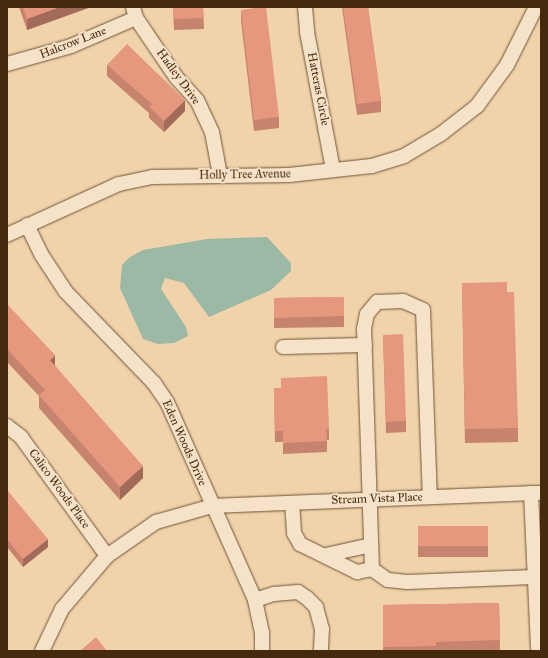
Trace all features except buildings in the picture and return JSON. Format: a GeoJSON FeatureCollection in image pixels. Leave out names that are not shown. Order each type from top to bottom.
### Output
{"type":"FeatureCollection","features":[{"type":"Feature","properties":{"kind":"street","name":"Hatteras Circle"},"geometry":{"type":"LineString","coordinates":[[305,7],[307,32],[333,170]]}},
{"type":"Feature","properties":{"kind":"street","name":"Holly Tree Avenue"},"geometry":{"type":"LineString","coordinates":[[7,235],[119,184],[153,178],[220,175],[261,177],[333,170],[372,166],[404,156],[441,134],[477,106],[507,65],[536,7]]}},
{"type":"Feature","properties":{"kind":"street","name":"Halcrow Lane"},"geometry":{"type":"LineString","coordinates":[[7,64],[71,46],[135,12]]}},
{"type":"Feature","properties":{"kind":"street","name":"Hadley Drive"},"geometry":{"type":"LineString","coordinates":[[135,12],[176,77],[196,100],[212,132],[220,175]]}},
{"type":"Feature","properties":{"kind":"street","name":"Eden Woods Drive"},"geometry":{"type":"LineString","coordinates":[[27,226],[41,254],[66,292],[154,383],[167,402],[255,600],[262,632],[262,651]]}},
{"type":"Feature","properties":{"kind":"street"},"geometry":{"type":"LineString","coordinates":[[372,569],[365,345],[367,314],[377,302],[403,301],[423,310],[430,497]]}},
{"type":"Feature","properties":{"kind":"street"},"geometry":{"type":"LineString","coordinates":[[283,347],[365,345]]}},
{"type":"Feature","properties":{"kind":"street","name":"Calico Woods Place"},"geometry":{"type":"LineString","coordinates":[[7,426],[21,437],[107,556]]}},
{"type":"Feature","properties":{"kind":"street","name":"Stream Vista Place"},"geometry":{"type":"LineString","coordinates":[[42,651],[62,609],[107,556],[156,522],[212,506],[536,493]]}},
{"type":"Feature","properties":{"kind":"street"},"geometry":{"type":"LineString","coordinates":[[536,493],[534,577],[538,648]]}},
{"type":"Feature","properties":{"kind":"street"},"geometry":{"type":"LineString","coordinates":[[292,503],[294,533],[300,544],[326,555],[357,572],[372,569],[388,580],[407,582],[534,577]]}},
{"type":"Feature","properties":{"kind":"street"},"geometry":{"type":"LineString","coordinates":[[326,555],[371,545]]}},
{"type":"Feature","properties":{"kind":"street"},"geometry":{"type":"LineString","coordinates":[[255,600],[274,594],[298,592],[307,598],[316,607],[322,629],[321,651]]}},
{"type":"Feature","properties":{"kind":"shaded area"},"geometry":{"type":"Polygon","coordinates":[[[267,237],[291,263],[291,271],[271,290],[209,317],[184,283],[165,278],[161,289],[186,327],[188,336],[174,343],[158,344],[143,339],[120,288],[122,265],[130,257],[143,250],[207,239],[267,237]]]}}]}
